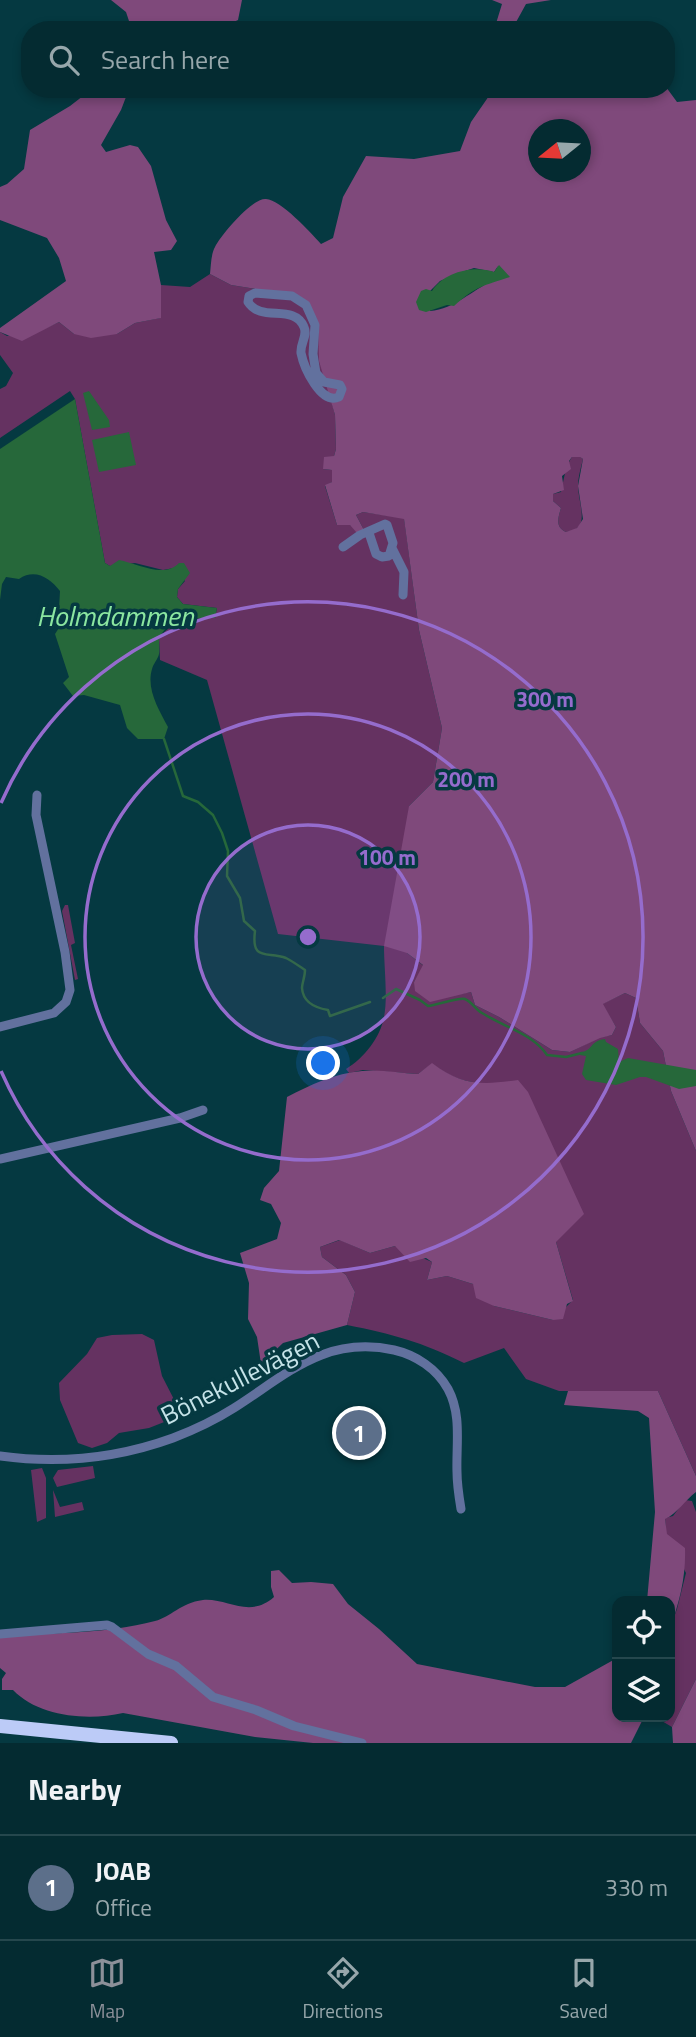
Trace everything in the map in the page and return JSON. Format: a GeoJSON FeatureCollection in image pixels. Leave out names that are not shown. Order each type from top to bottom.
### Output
{"type":"FeatureCollection","features":[{"type":"Feature","properties":{"kind":"highway"},"geometry":{"type":"LineString","coordinates":[[0,1726],[171,1743]]}},
{"type":"Feature","properties":{"kind":"street"},"geometry":{"type":"LineString","coordinates":[[265,293],[292,296],[306,305],[315,325],[313,354],[316,373],[324,382],[336,384],[342,389],[340,397],[328,398],[314,382],[304,363],[301,351],[305,334],[303,324],[293,315],[256,310],[248,302],[250,295],[265,293]]}},
{"type":"Feature","properties":{"kind":"street"},"geometry":{"type":"LineString","coordinates":[[344,547],[378,526],[387,525],[393,543],[389,555],[382,557],[376,554],[369,533]]}},
{"type":"Feature","properties":{"kind":"street"},"geometry":{"type":"LineString","coordinates":[[392,548],[404,572],[403,595]]}},
{"type":"Feature","properties":{"kind":"street"},"geometry":{"type":"LineString","coordinates":[[0,1027],[54,1013],[66,1002],[70,990],[67,960],[36,816],[37,795]]}},
{"type":"Feature","properties":{"kind":"street"},"geometry":{"type":"LineString","coordinates":[[0,1159],[180,1118],[203,1110]]}},
{"type":"Feature","properties":{"kind":"street","name":"Bönekullevägen"},"geometry":{"type":"LineString","coordinates":[[0,1456],[67,1459],[138,1449],[185,1434],[209,1422],[284,1373],[309,1360],[340,1350],[387,1349],[419,1360],[437,1374],[448,1389],[457,1419],[457,1474],[461,1509]]}},
{"type":"Feature","properties":{"kind":"street"},"geometry":{"type":"LineString","coordinates":[[0,1634],[107,1625],[148,1654],[176,1666],[213,1697],[256,1710],[294,1726],[362,1743]]}},
{"type":"Feature","properties":{"kind":"shaded area"},"geometry":{"type":"Polygon","coordinates":[[[111,0],[242,0],[236,21],[129,21],[126,12],[111,0]]]}},
{"type":"Feature","properties":{"kind":"shaded area"},"geometry":{"type":"Polygon","coordinates":[[[492,0],[551,0],[526,4],[517,21],[497,21],[502,4],[492,0]]]}},
{"type":"Feature","properties":{"kind":"shaded area"},"geometry":{"type":"Polygon","coordinates":[[[80,98],[126,98],[101,145],[106,152],[130,145],[138,147],[151,166],[166,220],[177,241],[171,250],[154,252],[161,285],[161,318],[135,323],[117,334],[91,338],[74,334],[59,322],[22,341],[0,332],[0,328],[66,281],[59,258],[47,238],[0,220],[0,187],[24,169],[30,130],[80,98]]]}},
{"type":"Feature","properties":{"kind":"shaded area"},"geometry":{"type":"Polygon","coordinates":[[[488,98],[674,98],[677,102],[696,100],[696,1151],[671,1091],[663,1051],[640,1023],[636,998],[625,993],[603,1004],[616,1027],[612,1035],[570,1052],[552,1050],[475,1005],[471,992],[430,1002],[415,991],[414,982],[423,965],[407,953],[384,946],[409,806],[433,782],[442,728],[419,630],[404,519],[363,512],[356,515],[364,530],[357,533],[350,525],[337,525],[325,485],[332,482],[332,470],[323,469],[324,457],[334,456],[336,449],[335,415],[319,361],[318,327],[310,308],[292,295],[231,285],[210,274],[218,241],[238,218],[260,200],[266,199],[279,205],[321,244],[333,238],[343,197],[366,156],[414,159],[460,151],[471,122],[488,98]],[[498,266],[494,272],[474,268],[440,281],[430,291],[430,311],[447,307],[494,280],[498,266]],[[572,457],[569,461],[571,469],[562,476],[564,490],[553,494],[553,501],[561,508],[559,525],[566,532],[577,528],[583,519],[578,486],[583,459],[572,457]]]}},
{"type":"Feature","properties":{"kind":"shaded area"},"geometry":{"type":"Polygon","coordinates":[[[210,274],[231,285],[292,295],[310,308],[318,327],[335,415],[336,449],[334,456],[323,469],[332,470],[332,482],[325,486],[337,525],[350,525],[364,530],[356,515],[363,512],[404,518],[419,630],[442,728],[433,782],[409,806],[407,953],[424,966],[414,982],[454,995],[471,992],[475,1005],[552,1050],[570,1052],[600,1037],[612,1035],[616,1027],[602,1004],[625,993],[636,998],[640,1023],[663,1051],[671,1091],[696,1151],[696,1476],[658,1391],[559,1391],[526,1379],[504,1348],[464,1363],[407,1340],[347,1325],[355,1292],[346,1275],[322,1257],[320,1247],[340,1240],[370,1253],[395,1246],[432,1262],[427,1280],[447,1276],[473,1284],[494,1306],[553,1320],[573,1300],[556,1242],[518,1081],[473,1082],[453,1076],[432,1064],[418,1074],[363,1070],[349,1073],[346,1069],[370,1047],[382,1025],[386,1001],[384,946],[278,934],[207,680],[160,660],[159,638],[164,632],[184,621],[215,618],[217,608],[183,604],[177,597],[178,589],[185,581],[174,568],[163,570],[135,563],[110,566],[105,563],[75,399],[70,391],[0,438],[0,389],[6,386],[13,373],[0,355],[0,332],[7,336],[46,328],[59,322],[74,334],[117,334],[135,323],[160,318],[161,285],[190,287],[210,274]]]}},
{"type":"Feature","properties":{"kind":"shaded area"},"geometry":{"type":"Polygon","coordinates":[[[579,456],[583,459],[578,486],[581,521],[574,530],[566,532],[559,525],[561,508],[553,501],[553,494],[561,492],[572,457],[579,456]]]}},
{"type":"Feature","properties":{"kind":"shaded area"},"geometry":{"type":"Polygon","coordinates":[[[65,905],[68,905],[75,943],[71,945],[78,979],[75,980],[62,911],[65,905]]]}},
{"type":"Feature","properties":{"kind":"shaded area"},"geometry":{"type":"Polygon","coordinates":[[[432,1063],[453,1076],[473,1082],[518,1080],[528,1092],[584,1214],[556,1242],[573,1301],[567,1304],[563,1319],[553,1320],[494,1306],[476,1298],[473,1284],[447,1276],[427,1280],[432,1262],[426,1258],[410,1262],[395,1246],[370,1253],[339,1240],[320,1247],[322,1257],[346,1275],[355,1292],[347,1325],[283,1343],[261,1364],[257,1337],[248,1319],[249,1283],[240,1253],[277,1239],[281,1223],[271,1204],[260,1200],[264,1188],[279,1171],[287,1097],[342,1074],[376,1070],[418,1074],[432,1063]]]}},
{"type":"Feature","properties":{"kind":"shaded area"},"geometry":{"type":"Polygon","coordinates":[[[142,1334],[154,1340],[162,1376],[182,1415],[149,1428],[119,1433],[107,1443],[92,1448],[78,1443],[60,1400],[59,1383],[87,1354],[97,1338],[142,1334]]]}},
{"type":"Feature","properties":{"kind":"shaded area"},"geometry":{"type":"Polygon","coordinates":[[[568,1391],[658,1391],[696,1476],[696,1492],[665,1519],[667,1534],[685,1548],[682,1588],[675,1614],[675,1596],[647,1596],[655,1512],[649,1418],[638,1411],[564,1405],[568,1391]]]}},
{"type":"Feature","properties":{"kind":"shaded area"},"geometry":{"type":"Polygon","coordinates":[[[93,1466],[95,1478],[57,1487],[53,1478],[58,1470],[93,1466]]]}},
{"type":"Feature","properties":{"kind":"shaded area"},"geometry":{"type":"Polygon","coordinates":[[[42,1468],[46,1478],[46,1518],[37,1522],[31,1470],[42,1468]]]}},
{"type":"Feature","properties":{"kind":"shaded area"},"geometry":{"type":"Polygon","coordinates":[[[53,1490],[60,1507],[82,1502],[84,1510],[55,1517],[53,1490]]]}},
{"type":"Feature","properties":{"kind":"shaded area"},"geometry":{"type":"Polygon","coordinates":[[[685,1500],[692,1501],[696,1512],[696,1679],[675,1721],[675,1614],[686,1573],[666,1534],[665,1518],[673,1516],[685,1500]]]}},
{"type":"Feature","properties":{"kind":"shaded area"},"geometry":{"type":"Polygon","coordinates":[[[279,1570],[292,1583],[333,1584],[348,1604],[417,1664],[535,1687],[565,1687],[612,1661],[612,1722],[642,1722],[631,1743],[313,1743],[255,1737],[123,1713],[95,1717],[65,1715],[36,1706],[13,1690],[2,1690],[2,1679],[6,1673],[0,1668],[0,1636],[78,1632],[136,1625],[161,1619],[188,1604],[203,1600],[256,1606],[274,1597],[271,1571],[279,1570]]]}},
{"type":"Feature","properties":{"kind":"shaded area"},"geometry":{"type":"Polygon","coordinates":[[[696,1679],[696,1743],[673,1743],[672,1727],[696,1679]]]}},
{"type":"Feature","properties":{"kind":"water"},"geometry":{"type":"Polygon","coordinates":[[[499,265],[510,277],[474,290],[454,306],[447,305],[426,312],[419,310],[416,302],[421,291],[432,291],[444,279],[460,272],[478,269],[494,272],[499,265]]]}},
{"type":"Feature","properties":{"kind":"water"},"geometry":{"type":"Polygon","coordinates":[[[89,391],[109,420],[110,427],[92,430],[83,393],[89,391]]]}},
{"type":"Feature","properties":{"kind":"water","name":"Holmdammen"},"geometry":{"type":"Polygon","coordinates":[[[75,399],[105,563],[110,566],[119,560],[150,569],[166,570],[184,563],[190,573],[178,589],[177,597],[183,604],[217,608],[215,618],[176,623],[169,626],[160,637],[159,654],[152,669],[151,684],[154,699],[168,727],[164,739],[138,739],[127,728],[120,705],[84,695],[73,696],[63,683],[69,677],[55,634],[66,617],[59,609],[60,591],[52,582],[31,574],[19,579],[6,577],[2,584],[0,600],[0,449],[75,399]]]}},
{"type":"Feature","properties":{"kind":"water"},"geometry":{"type":"Polygon","coordinates":[[[129,432],[136,465],[99,472],[92,440],[129,432]]]}},
{"type":"Feature","properties":{"kind":"water"},"geometry":{"type":"Polygon","coordinates":[[[605,1039],[618,1049],[619,1062],[628,1058],[696,1070],[696,1086],[679,1089],[646,1077],[616,1085],[586,1080],[582,1074],[586,1056],[580,1055],[581,1052],[605,1039]]]}},
{"type":"Feature","properties":{"kind":"waterway"},"geometry":{"type":"LineString","coordinates":[[164,739],[183,796],[198,802],[213,815],[222,833],[228,851],[227,876],[240,898],[244,921],[255,931],[254,941],[258,951],[286,958],[305,970],[302,988],[305,997],[315,1006],[328,1010],[330,1016],[370,1002]]}},
{"type":"Feature","properties":{"kind":"waterway"},"geometry":{"type":"LineString","coordinates":[[383,998],[396,989],[428,1006],[465,999],[482,1013],[518,1031],[547,1055],[566,1057],[582,1053]]}},
{"type":"Feature","properties":{"kind":"place","name":"JOAB"},"geometry":{"type":"Point","coordinates":[359,1433]}}]}
